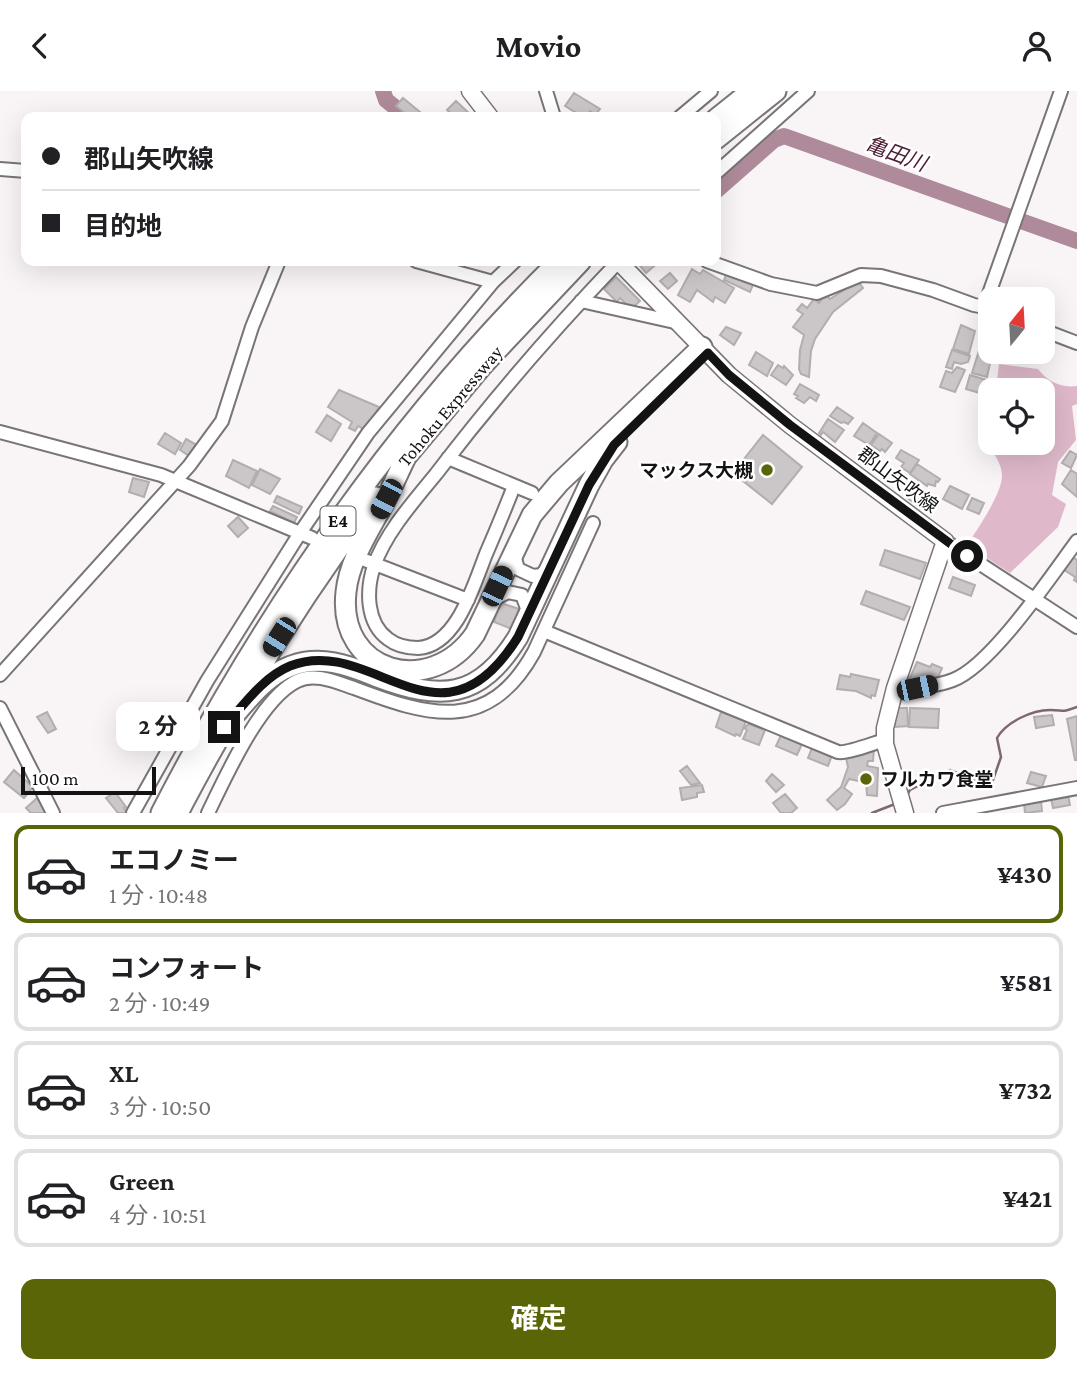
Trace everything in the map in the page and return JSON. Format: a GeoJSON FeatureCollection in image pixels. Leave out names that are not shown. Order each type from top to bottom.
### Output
{"type":"FeatureCollection","features":[{"type":"Feature","properties":{"kind":"highway"},"geometry":{"type":"LineString","coordinates":[[721,135],[776,91]]}},
{"type":"Feature","properties":{"kind":"highway"},"geometry":{"type":"LineString","coordinates":[[721,115],[748,93]]}},
{"type":"Feature","properties":{"kind":"highway","name":"Tohoku Expressway"},"geometry":{"type":"LineString","coordinates":[[161,813],[210,720],[251,652],[336,524],[440,391],[499,323],[554,266]]}},
{"type":"Feature","properties":{"kind":"highway","name":"Tohoku Expressway"},"geometry":{"type":"LineString","coordinates":[[178,813],[224,727],[313,585],[407,455],[482,366],[576,266]]}},
{"type":"Feature","properties":{"kind":"highway"},"geometry":{"type":"LineString","coordinates":[[407,455],[349,576],[345,608],[354,636],[363,649],[381,664],[402,671],[430,669],[457,656],[466,646],[489,604],[532,515],[559,483],[705,350]]}},
{"type":"Feature","properties":{"kind":"highway"},"geometry":{"type":"LineString","coordinates":[[224,727],[264,684],[288,667],[305,662],[337,663],[412,688],[434,692],[453,691],[475,683],[496,667],[508,652],[525,621],[589,485],[614,445],[705,350]]}},
{"type":"Feature","properties":{"kind":"main road"},"geometry":{"type":"LineString","coordinates":[[470,91],[486,112]]}},
{"type":"Feature","properties":{"kind":"main road","name":"郡山矢吹線"},"geometry":{"type":"LineString","coordinates":[[624,266],[729,375],[790,425],[945,541],[895,688],[885,728],[885,740],[905,813]]}},
{"type":"Feature","properties":{"kind":"street"},"geometry":{"type":"LineString","coordinates":[[546,91],[552,112]]}},
{"type":"Feature","properties":{"kind":"street"},"geometry":{"type":"LineString","coordinates":[[686,112],[711,91]]}},
{"type":"Feature","properties":{"kind":"street"},"geometry":{"type":"LineString","coordinates":[[721,169],[808,91]]}},
{"type":"Feature","properties":{"kind":"street"},"geometry":{"type":"LineString","coordinates":[[994,287],[1061,91]]}},
{"type":"Feature","properties":{"kind":"street"},"geometry":{"type":"LineString","coordinates":[[0,169],[21,171]]}},
{"type":"Feature","properties":{"kind":"street"},"geometry":{"type":"LineString","coordinates":[[0,675],[189,466],[222,421],[252,327],[277,266]]}},
{"type":"Feature","properties":{"kind":"street"},"geometry":{"type":"LineString","coordinates":[[434,266],[493,282]]}},
{"type":"Feature","properties":{"kind":"street"},"geometry":{"type":"LineString","coordinates":[[133,813],[207,681],[306,536],[368,433],[493,282],[510,266]]}},
{"type":"Feature","properties":{"kind":"street"},"geometry":{"type":"LineString","coordinates":[[514,486],[468,600],[451,629],[435,643],[411,648],[397,644],[380,632],[372,614],[370,581],[375,564],[404,516],[534,351],[614,266]]}},
{"type":"Feature","properties":{"kind":"street"},"geometry":{"type":"LineString","coordinates":[[721,266],[771,284],[817,293],[861,275],[881,276],[978,305]]}},
{"type":"Feature","properties":{"kind":"street"},"geometry":{"type":"LineString","coordinates":[[581,301],[679,324]]}},
{"type":"Feature","properties":{"kind":"street"},"geometry":{"type":"LineString","coordinates":[[1055,335],[1077,343]]}},
{"type":"Feature","properties":{"kind":"street"},"geometry":{"type":"LineString","coordinates":[[0,432],[161,475],[306,536]]}},
{"type":"Feature","properties":{"kind":"street"},"geometry":{"type":"LineString","coordinates":[[448,458],[532,493]]}},
{"type":"Feature","properties":{"kind":"street"},"geometry":{"type":"LineString","coordinates":[[208,813],[251,732],[279,693],[298,680],[320,678],[379,691],[407,707],[427,711],[451,712],[478,707],[504,692],[514,683],[534,652],[593,523]]}},
{"type":"Feature","properties":{"kind":"street"},"geometry":{"type":"LineString","coordinates":[[945,541],[1077,627]]}},
{"type":"Feature","properties":{"kind":"street"},"geometry":{"type":"LineString","coordinates":[[895,688],[917,688],[954,680],[980,663],[1034,599],[1077,541]]}},
{"type":"Feature","properties":{"kind":"street"},"geometry":{"type":"LineString","coordinates":[[514,551],[518,569],[533,576],[541,575],[554,561]]}},
{"type":"Feature","properties":{"kind":"street"},"geometry":{"type":"LineString","coordinates":[[362,559],[468,600]]}},
{"type":"Feature","properties":{"kind":"street"},"geometry":{"type":"LineString","coordinates":[[489,604],[503,592],[522,595],[527,608],[525,621]]}},
{"type":"Feature","properties":{"kind":"street"},"geometry":{"type":"LineString","coordinates":[[544,631],[838,752],[847,753],[864,744],[885,740]]}},
{"type":"Feature","properties":{"kind":"street"},"geometry":{"type":"LineString","coordinates":[[390,661],[397,644]]}},
{"type":"Feature","properties":{"kind":"street"},"geometry":{"type":"LineString","coordinates":[[0,708],[53,813]]}},
{"type":"Feature","properties":{"kind":"street"},"geometry":{"type":"LineString","coordinates":[[943,813],[1076,791]]}},
{"type":"Feature","properties":{"kind":"shaded area"},"geometry":{"type":"Polygon","coordinates":[[[999,364],[1038,369],[1048,378],[997,378],[999,364]]]}},
{"type":"Feature","properties":{"kind":"shaded area"},"geometry":{"type":"Polygon","coordinates":[[[1055,383],[1077,386],[1077,404],[1072,406],[1076,440],[1058,462],[1052,495],[1066,504],[1058,527],[1010,573],[967,545],[989,511],[998,491],[1002,475],[995,455],[1055,455],[1055,383]]]}},
{"type":"Feature","properties":{"kind":"building"},"geometry":{"type":"Polygon","coordinates":[[[574,93],[600,109],[598,112],[575,112],[565,106],[574,93]]]}},
{"type":"Feature","properties":{"kind":"building"},"geometry":{"type":"Polygon","coordinates":[[[403,98],[420,112],[403,112],[396,106],[403,98]]]}},
{"type":"Feature","properties":{"kind":"building"},"geometry":{"type":"Polygon","coordinates":[[[456,101],[468,112],[449,112],[447,110],[456,101]]]}},
{"type":"Feature","properties":{"kind":"building"},"geometry":{"type":"Polygon","coordinates":[[[640,266],[654,266],[646,273],[640,266]]]}},
{"type":"Feature","properties":{"kind":"building"},"geometry":{"type":"Polygon","coordinates":[[[692,269],[700,274],[703,270],[734,288],[725,303],[715,297],[713,302],[697,290],[690,302],[678,295],[692,269]]]}},
{"type":"Feature","properties":{"kind":"building"},"geometry":{"type":"Polygon","coordinates":[[[728,270],[754,282],[750,292],[724,280],[728,270]]]}},
{"type":"Feature","properties":{"kind":"building"},"geometry":{"type":"Polygon","coordinates":[[[670,273],[677,281],[668,289],[660,281],[670,273]]]}},
{"type":"Feature","properties":{"kind":"building"},"geometry":{"type":"Polygon","coordinates":[[[616,277],[640,301],[631,309],[620,298],[617,302],[604,289],[616,277]]]}},
{"type":"Feature","properties":{"kind":"building"},"geometry":{"type":"Polygon","coordinates":[[[858,281],[863,288],[833,312],[815,339],[809,377],[801,374],[800,350],[804,335],[793,327],[803,314],[797,310],[802,304],[807,308],[814,299],[819,303],[825,295],[830,299],[858,281]]]}},
{"type":"Feature","properties":{"kind":"building"},"geometry":{"type":"Polygon","coordinates":[[[961,325],[975,331],[969,354],[953,349],[961,325]]]}},
{"type":"Feature","properties":{"kind":"building"},"geometry":{"type":"Polygon","coordinates":[[[726,327],[741,333],[734,345],[720,335],[726,327]]]}},
{"type":"Feature","properties":{"kind":"building"},"geometry":{"type":"Polygon","coordinates":[[[952,350],[970,356],[968,362],[954,362],[952,369],[946,367],[952,350]]]}},
{"type":"Feature","properties":{"kind":"building"},"geometry":{"type":"Polygon","coordinates":[[[756,352],[773,363],[767,376],[749,365],[756,352]]]}},
{"type":"Feature","properties":{"kind":"building"},"geometry":{"type":"Polygon","coordinates":[[[978,354],[978,364],[990,364],[987,377],[972,373],[978,354]]]}},
{"type":"Feature","properties":{"kind":"building"},"geometry":{"type":"Polygon","coordinates":[[[778,365],[783,368],[784,366],[793,375],[786,385],[771,375],[778,365]]]}},
{"type":"Feature","properties":{"kind":"building"},"geometry":{"type":"Polygon","coordinates":[[[957,367],[965,370],[955,392],[940,387],[946,371],[952,373],[957,367]]]}},
{"type":"Feature","properties":{"kind":"building"},"geometry":{"type":"Polygon","coordinates":[[[970,375],[980,378],[978,392],[966,389],[970,375]]]}},
{"type":"Feature","properties":{"kind":"building"},"geometry":{"type":"Polygon","coordinates":[[[800,384],[819,395],[816,401],[810,397],[804,403],[796,398],[798,396],[794,394],[800,384]]]}},
{"type":"Feature","properties":{"kind":"building"},"geometry":{"type":"Polygon","coordinates":[[[339,390],[379,407],[365,430],[358,426],[355,431],[349,428],[352,422],[328,407],[339,390]]]}},
{"type":"Feature","properties":{"kind":"building"},"geometry":{"type":"Polygon","coordinates":[[[837,407],[853,418],[848,424],[830,416],[837,407]]]}},
{"type":"Feature","properties":{"kind":"building"},"geometry":{"type":"Polygon","coordinates":[[[327,415],[341,424],[331,441],[316,432],[327,415]]]}},
{"type":"Feature","properties":{"kind":"building"},"geometry":{"type":"Polygon","coordinates":[[[828,419],[844,430],[835,442],[823,432],[821,435],[819,433],[828,419]]]}},
{"type":"Feature","properties":{"kind":"building"},"geometry":{"type":"Polygon","coordinates":[[[863,423],[877,433],[869,445],[854,436],[863,423]]]}},
{"type":"Feature","properties":{"kind":"building"},"geometry":{"type":"Polygon","coordinates":[[[165,433],[181,443],[175,454],[158,444],[165,433]]]}},
{"type":"Feature","properties":{"kind":"building"},"geometry":{"type":"Polygon","coordinates":[[[879,434],[892,443],[885,452],[871,445],[879,434]]]}},
{"type":"Feature","properties":{"kind":"building","name":"マックス大槻"},"geometry":{"type":"Polygon","coordinates":[[[763,435],[802,467],[772,504],[733,473],[763,435]]]}},
{"type":"Feature","properties":{"kind":"building"},"geometry":{"type":"Polygon","coordinates":[[[186,439],[197,445],[189,456],[180,450],[186,439]]]}},
{"type":"Feature","properties":{"kind":"building"},"geometry":{"type":"Polygon","coordinates":[[[901,450],[919,460],[910,473],[901,467],[904,463],[896,458],[901,450]]]}},
{"type":"Feature","properties":{"kind":"building"},"geometry":{"type":"Polygon","coordinates":[[[1070,451],[1077,455],[1071,468],[1062,463],[1070,451]]]}},
{"type":"Feature","properties":{"kind":"building"},"geometry":{"type":"Polygon","coordinates":[[[233,460],[257,471],[249,488],[226,476],[233,460]]]}},
{"type":"Feature","properties":{"kind":"building"},"geometry":{"type":"Polygon","coordinates":[[[917,464],[940,479],[935,486],[927,486],[910,474],[917,464]]]}},
{"type":"Feature","properties":{"kind":"building"},"geometry":{"type":"Polygon","coordinates":[[[260,469],[280,479],[270,494],[252,485],[260,469]]]}},
{"type":"Feature","properties":{"kind":"building"},"geometry":{"type":"Polygon","coordinates":[[[1071,470],[1077,474],[1077,497],[1062,484],[1071,470]]]}},
{"type":"Feature","properties":{"kind":"building"},"geometry":{"type":"Polygon","coordinates":[[[133,478],[149,482],[144,497],[129,492],[133,478]]]}},
{"type":"Feature","properties":{"kind":"building"},"geometry":{"type":"Polygon","coordinates":[[[950,486],[969,495],[962,509],[943,499],[950,486]]]}},
{"type":"Feature","properties":{"kind":"building"},"geometry":{"type":"Polygon","coordinates":[[[913,489],[926,499],[920,507],[906,497],[913,489]]]}},
{"type":"Feature","properties":{"kind":"building"},"geometry":{"type":"Polygon","coordinates":[[[277,496],[302,507],[299,514],[274,502],[277,496]]]}},
{"type":"Feature","properties":{"kind":"building"},"geometry":{"type":"Polygon","coordinates":[[[972,498],[984,503],[979,514],[967,509],[972,498]]]}},
{"type":"Feature","properties":{"kind":"building"},"geometry":{"type":"Polygon","coordinates":[[[273,506],[297,517],[294,523],[270,511],[273,506]]]}},
{"type":"Feature","properties":{"kind":"building"},"geometry":{"type":"Polygon","coordinates":[[[238,517],[248,528],[238,537],[228,526],[238,517]]]}},
{"type":"Feature","properties":{"kind":"building"},"geometry":{"type":"Polygon","coordinates":[[[885,550],[926,563],[920,579],[880,565],[885,550]]]}},
{"type":"Feature","properties":{"kind":"building"},"geometry":{"type":"Polygon","coordinates":[[[1070,555],[1077,560],[1077,582],[1075,577],[1061,568],[1070,555]]]}},
{"type":"Feature","properties":{"kind":"building"},"geometry":{"type":"Polygon","coordinates":[[[953,577],[975,585],[971,596],[949,588],[953,577]]]}},
{"type":"Feature","properties":{"kind":"building"},"geometry":{"type":"Polygon","coordinates":[[[866,591],[910,607],[904,620],[861,604],[866,591]]]}},
{"type":"Feature","properties":{"kind":"building"},"geometry":{"type":"Polygon","coordinates":[[[501,603],[519,609],[512,629],[494,622],[501,603]]]}},
{"type":"Feature","properties":{"kind":"building"},"geometry":{"type":"Polygon","coordinates":[[[917,662],[942,668],[937,680],[927,676],[920,684],[909,680],[917,662]]]}},
{"type":"Feature","properties":{"kind":"building"},"geometry":{"type":"Polygon","coordinates":[[[851,674],[879,680],[875,696],[871,695],[871,698],[856,691],[837,689],[840,675],[850,677],[851,674]]]}},
{"type":"Feature","properties":{"kind":"building"},"geometry":{"type":"Polygon","coordinates":[[[896,708],[907,708],[908,726],[895,727],[896,708]]]}},
{"type":"Feature","properties":{"kind":"building"},"geometry":{"type":"Polygon","coordinates":[[[910,708],[939,709],[938,728],[909,727],[910,708]]]}},
{"type":"Feature","properties":{"kind":"building"},"geometry":{"type":"Polygon","coordinates":[[[47,712],[56,729],[48,733],[37,717],[47,712]]]}},
{"type":"Feature","properties":{"kind":"building"},"geometry":{"type":"Polygon","coordinates":[[[721,712],[746,721],[740,736],[716,727],[721,712]]]}},
{"type":"Feature","properties":{"kind":"building"},"geometry":{"type":"Polygon","coordinates":[[[1052,715],[1054,725],[1036,728],[1034,717],[1052,715]]]}},
{"type":"Feature","properties":{"kind":"building"},"geometry":{"type":"Polygon","coordinates":[[[1077,716],[1077,760],[1075,760],[1067,719],[1077,716]]]}},
{"type":"Feature","properties":{"kind":"building"},"geometry":{"type":"Polygon","coordinates":[[[749,724],[765,730],[759,745],[743,739],[747,730],[744,728],[749,724]]]}},
{"type":"Feature","properties":{"kind":"building"},"geometry":{"type":"Polygon","coordinates":[[[781,735],[802,744],[797,755],[776,746],[781,735]]]}},
{"type":"Feature","properties":{"kind":"building"},"geometry":{"type":"Polygon","coordinates":[[[812,748],[832,755],[828,766],[808,758],[812,748]]]}},
{"type":"Feature","properties":{"kind":"building","name":"フルカワ食堂"},"geometry":{"type":"Polygon","coordinates":[[[874,749],[873,761],[868,761],[867,766],[878,768],[877,796],[867,795],[866,781],[849,779],[844,788],[852,794],[837,810],[827,800],[841,787],[848,767],[846,758],[874,749]]]}},
{"type":"Feature","properties":{"kind":"building"},"geometry":{"type":"Polygon","coordinates":[[[687,766],[700,783],[691,785],[680,771],[687,766]]]}},
{"type":"Feature","properties":{"kind":"building"},"geometry":{"type":"Polygon","coordinates":[[[14,770],[33,787],[24,798],[4,782],[14,770]]]}},
{"type":"Feature","properties":{"kind":"building"},"geometry":{"type":"Polygon","coordinates":[[[1031,772],[1046,776],[1042,787],[1027,783],[1031,772]]]}},
{"type":"Feature","properties":{"kind":"building"},"geometry":{"type":"Polygon","coordinates":[[[772,774],[784,785],[776,792],[766,781],[772,774]]]}},
{"type":"Feature","properties":{"kind":"building"},"geometry":{"type":"Polygon","coordinates":[[[702,785],[704,792],[697,793],[697,797],[682,800],[680,788],[702,785]]]}},
{"type":"Feature","properties":{"kind":"building"},"geometry":{"type":"Polygon","coordinates":[[[115,792],[128,813],[118,813],[106,798],[115,792]]]}},
{"type":"Feature","properties":{"kind":"building"},"geometry":{"type":"Polygon","coordinates":[[[785,794],[797,808],[791,813],[781,813],[773,803],[785,794]]]}},
{"type":"Feature","properties":{"kind":"building"},"geometry":{"type":"Polygon","coordinates":[[[1068,795],[1070,805],[1053,808],[1051,798],[1068,795]]]}},
{"type":"Feature","properties":{"kind":"building"},"geometry":{"type":"Polygon","coordinates":[[[37,798],[48,811],[46,813],[31,813],[26,808],[37,798]]]}},
{"type":"Feature","properties":{"kind":"building"},"geometry":{"type":"Polygon","coordinates":[[[1041,801],[1042,811],[1025,813],[1024,803],[1041,801]]]}},
{"type":"Feature","properties":{"kind":"waterway","name":"亀田川"},"geometry":{"type":"LineString","coordinates":[[383,91],[386,100],[401,112]]}},
{"type":"Feature","properties":{"kind":"waterway","name":"亀田川"},"geometry":{"type":"LineString","coordinates":[[721,187],[774,140],[784,136],[1077,241]]}},
{"type":"Feature","properties":{"kind":"waterway"},"geometry":{"type":"LineString","coordinates":[[906,797],[910,790],[950,770],[980,783],[993,780],[1001,757],[997,738],[1001,732],[1020,718],[1035,712],[1065,711],[1077,707]]}},
{"type":"Feature","properties":{"kind":"waterway"},"geometry":{"type":"LineString","coordinates":[[872,813],[895,804]]}},
{"type":"Feature","properties":{"kind":"place","name":"マックス大槻"},"geometry":{"type":"Point","coordinates":[767,470]}},
{"type":"Feature","properties":{"kind":"place","name":"フルカワ食堂"},"geometry":{"type":"Point","coordinates":[866,779]}},
{"type":"Feature","properties":{"kind":"route"},"geometry":{"type":"LineString","coordinates":[[224,727],[264,684],[288,667],[305,662],[337,663],[412,688],[434,692],[453,691],[486,676],[518,637],[603,460],[614,445],[708,353],[729,375],[790,425],[967,556]]}}]}
